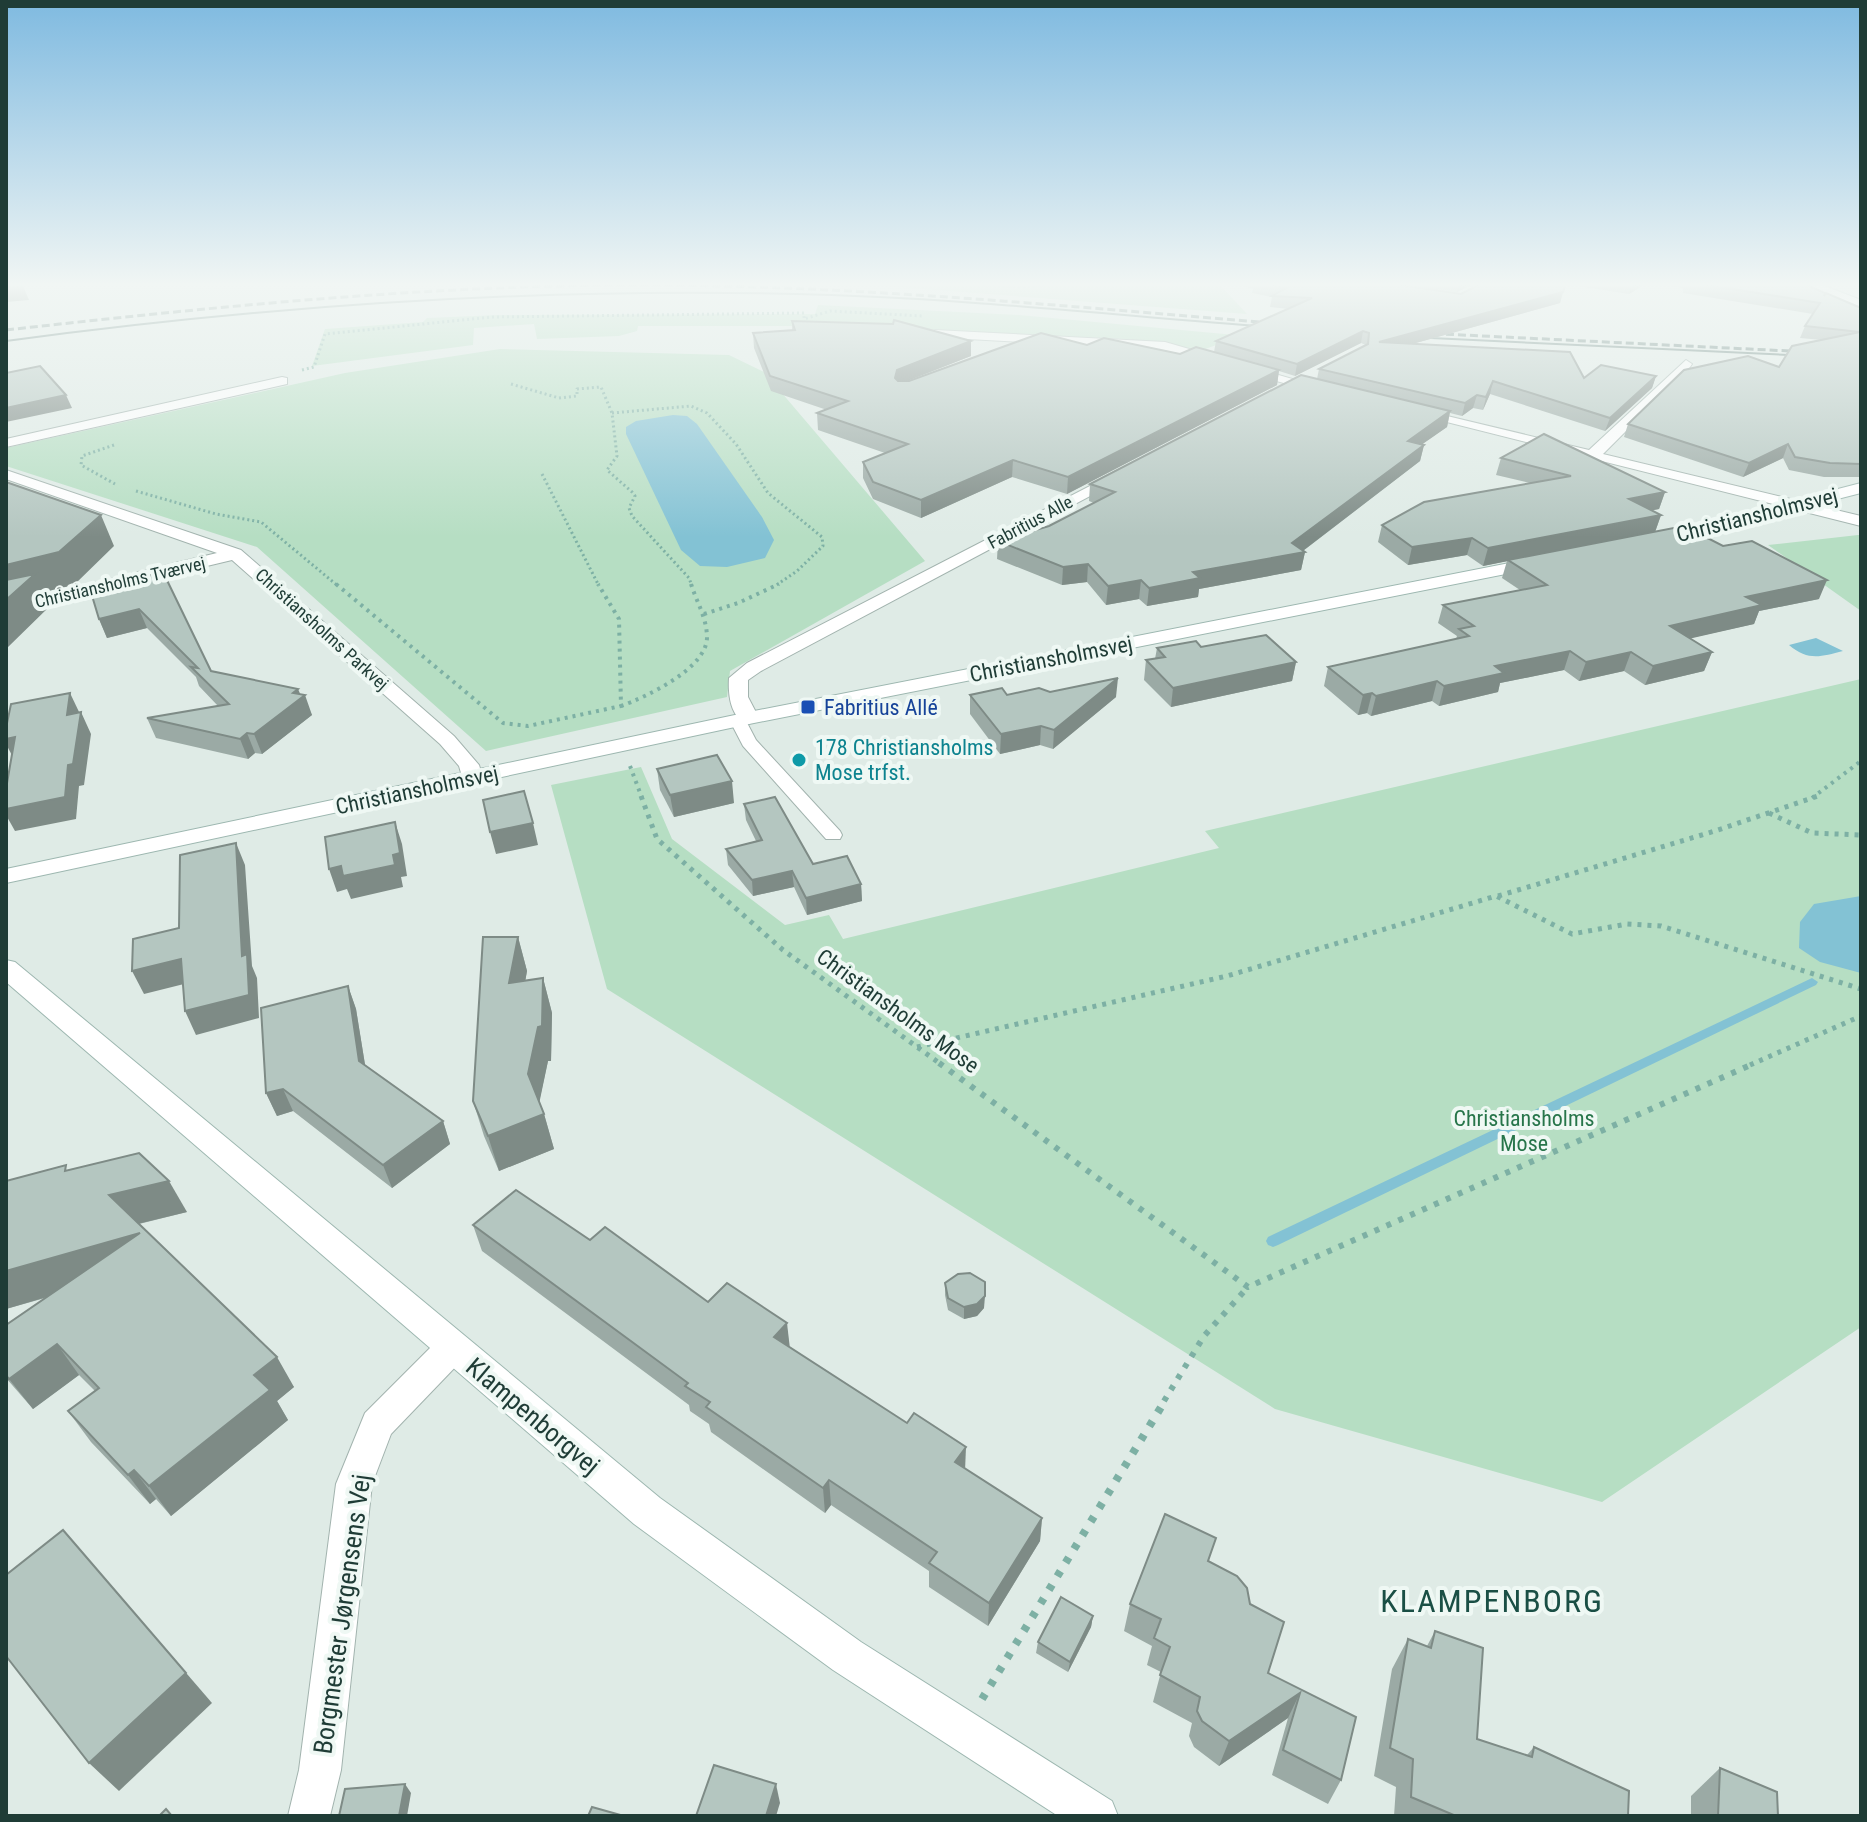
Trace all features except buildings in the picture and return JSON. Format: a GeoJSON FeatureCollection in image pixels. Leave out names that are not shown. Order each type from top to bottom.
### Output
{"type":"FeatureCollection","features":[{"type":"Feature","properties":{"kind":"street"},"geometry":{"type":"LineString","coordinates":[[1244,367],[1329,391]]}},
{"type":"Feature","properties":{"kind":"street"},"geometry":{"type":"LineString","coordinates":[[1593,455],[1683,367]]}},
{"type":"Feature","properties":{"kind":"street"},"geometry":{"type":"LineString","coordinates":[[1268,398],[1321,370]]}},
{"type":"Feature","properties":{"kind":"street"},"geometry":{"type":"LineString","coordinates":[[6,443],[282,381]]}},
{"type":"Feature","properties":{"kind":"street"},"geometry":{"type":"LineString","coordinates":[[1402,409],[1861,521]]}},
{"type":"Feature","properties":{"kind":"street","name":"Fabritius Alle"},"geometry":{"type":"LineString","coordinates":[[744,720],[738,697],[739,678],[754,667],[1129,470]]}},
{"type":"Feature","properties":{"kind":"street","name":"Christiansholms Parkvej"},"geometry":{"type":"LineString","coordinates":[[6,474],[235,554],[447,740],[469,765],[472,778]]}},
{"type":"Feature","properties":{"kind":"street","name":"Christiansholmsvej"},"geometry":{"type":"LineString","coordinates":[[1642,543],[1861,488]]}},
{"type":"Feature","properties":{"kind":"street","name":"Christiansholms Tværvej"},"geometry":{"type":"LineString","coordinates":[[6,609],[235,554]]}},
{"type":"Feature","properties":{"kind":"street","name":"Christiansholmsvej"},"geometry":{"type":"LineString","coordinates":[[6,876],[744,720],[1550,560]]}},
{"type":"Feature","properties":{"kind":"street","name":"Klampenborgvej"},"geometry":{"type":"LineString","coordinates":[[6,968],[647,1511],[847,1656],[1097,1816]]}},
{"type":"Feature","properties":{"kind":"street","name":"Borgmester Jørgensens Vej"},"geometry":{"type":"LineString","coordinates":[[309,1816],[320,1770],[354,1484],[377,1424],[452,1348]]}},
{"type":"Feature","properties":{"kind":"lane"},"geometry":{"type":"LineString","coordinates":[[744,720],[749,742],[833,835]]}},
{"type":"Feature","properties":{"kind":"path"},"geometry":{"type":"LineString","coordinates":[[265,385],[268,377],[314,367]]}},
{"type":"Feature","properties":{"kind":"path"},"geometry":{"type":"LineString","coordinates":[[130,489],[216,514],[261,522],[503,723],[528,726],[621,706],[652,695],[692,665],[707,642],[704,614],[689,578],[632,516],[629,508],[635,496],[631,488],[612,479],[607,470],[617,456],[612,413],[601,387],[577,389],[577,396],[559,398],[511,384]]}},
{"type":"Feature","properties":{"kind":"path"},"geometry":{"type":"LineString","coordinates":[[612,413],[691,406],[707,413],[736,444],[768,493],[822,537],[823,546],[803,569],[747,602],[704,614]]}},
{"type":"Feature","properties":{"kind":"path"},"geometry":{"type":"LineString","coordinates":[[116,485],[81,465],[82,456],[117,444]]}},
{"type":"Feature","properties":{"kind":"path"},"geometry":{"type":"LineString","coordinates":[[542,474],[587,565],[619,619],[621,706]]}},
{"type":"Feature","properties":{"kind":"path","name":"Christiansholms Mose"},"geometry":{"type":"LineString","coordinates":[[622,746],[657,839],[783,950],[1248,1287]]}},
{"type":"Feature","properties":{"kind":"path"},"geometry":{"type":"LineString","coordinates":[[916,1047],[1227,976],[1496,896],[1818,796],[1861,761]]}},
{"type":"Feature","properties":{"kind":"path"},"geometry":{"type":"LineString","coordinates":[[1769,813],[1802,833],[1838,837],[1861,835]]}},
{"type":"Feature","properties":{"kind":"path"},"geometry":{"type":"LineString","coordinates":[[1496,896],[1572,934],[1627,924],[1661,926],[1861,989]]}},
{"type":"Feature","properties":{"kind":"path"},"geometry":{"type":"LineString","coordinates":[[963,1731],[1204,1336],[1248,1287],[1861,1016]]}},
{"type":"Feature","properties":{"kind":"green space"},"geometry":{"type":"Polygon","coordinates":[[[384,367],[754,367],[764,372],[925,561],[730,671],[727,697],[486,751],[257,547],[6,466],[6,448],[384,367]]]}},
{"type":"Feature","properties":{"kind":"green space"},"geometry":{"type":"Polygon","coordinates":[[[1858,535],[1861,535],[1861,611],[1768,545],[1858,535]]]}},
{"type":"Feature","properties":{"kind":"green space","name":"Christiansholms Mose"},"geometry":{"type":"Polygon","coordinates":[[[1861,679],[1861,1327],[1602,1502],[1275,1409],[607,989],[551,785],[641,767],[672,839],[785,925],[829,915],[843,939],[1219,848],[1205,831],[1861,679]]]}},
{"type":"Feature","properties":{"kind":"water"},"geometry":{"type":"Polygon","coordinates":[[[687,416],[697,424],[762,517],[774,540],[765,558],[727,567],[700,566],[681,550],[626,434],[626,427],[636,421],[687,416]]]}},
{"type":"Feature","properties":{"kind":"water"},"geometry":{"type":"Polygon","coordinates":[[[1816,638],[1843,651],[1808,656],[1789,645],[1816,638]]]}},
{"type":"Feature","properties":{"kind":"water"},"geometry":{"type":"Polygon","coordinates":[[[1861,896],[1861,973],[1820,962],[1799,948],[1800,922],[1814,904],[1861,896]]]}},
{"type":"Feature","properties":{"kind":"waterway"},"geometry":{"type":"LineString","coordinates":[[1273,1241],[1812,982]]}},
{"type":"Feature","properties":{"kind":"place","name":"Fabritius Allé"},"geometry":{"type":"Point","coordinates":[808,707]}},
{"type":"Feature","properties":{"kind":"place","name":"178 Christiansholms Mose trfst."},"geometry":{"type":"Point","coordinates":[799,760]}},
{"type":"Feature","properties":{"kind":"district","name":"KLAMPENBORG"},"geometry":{"type":"Point","coordinates":[1492,1601]}}]}
